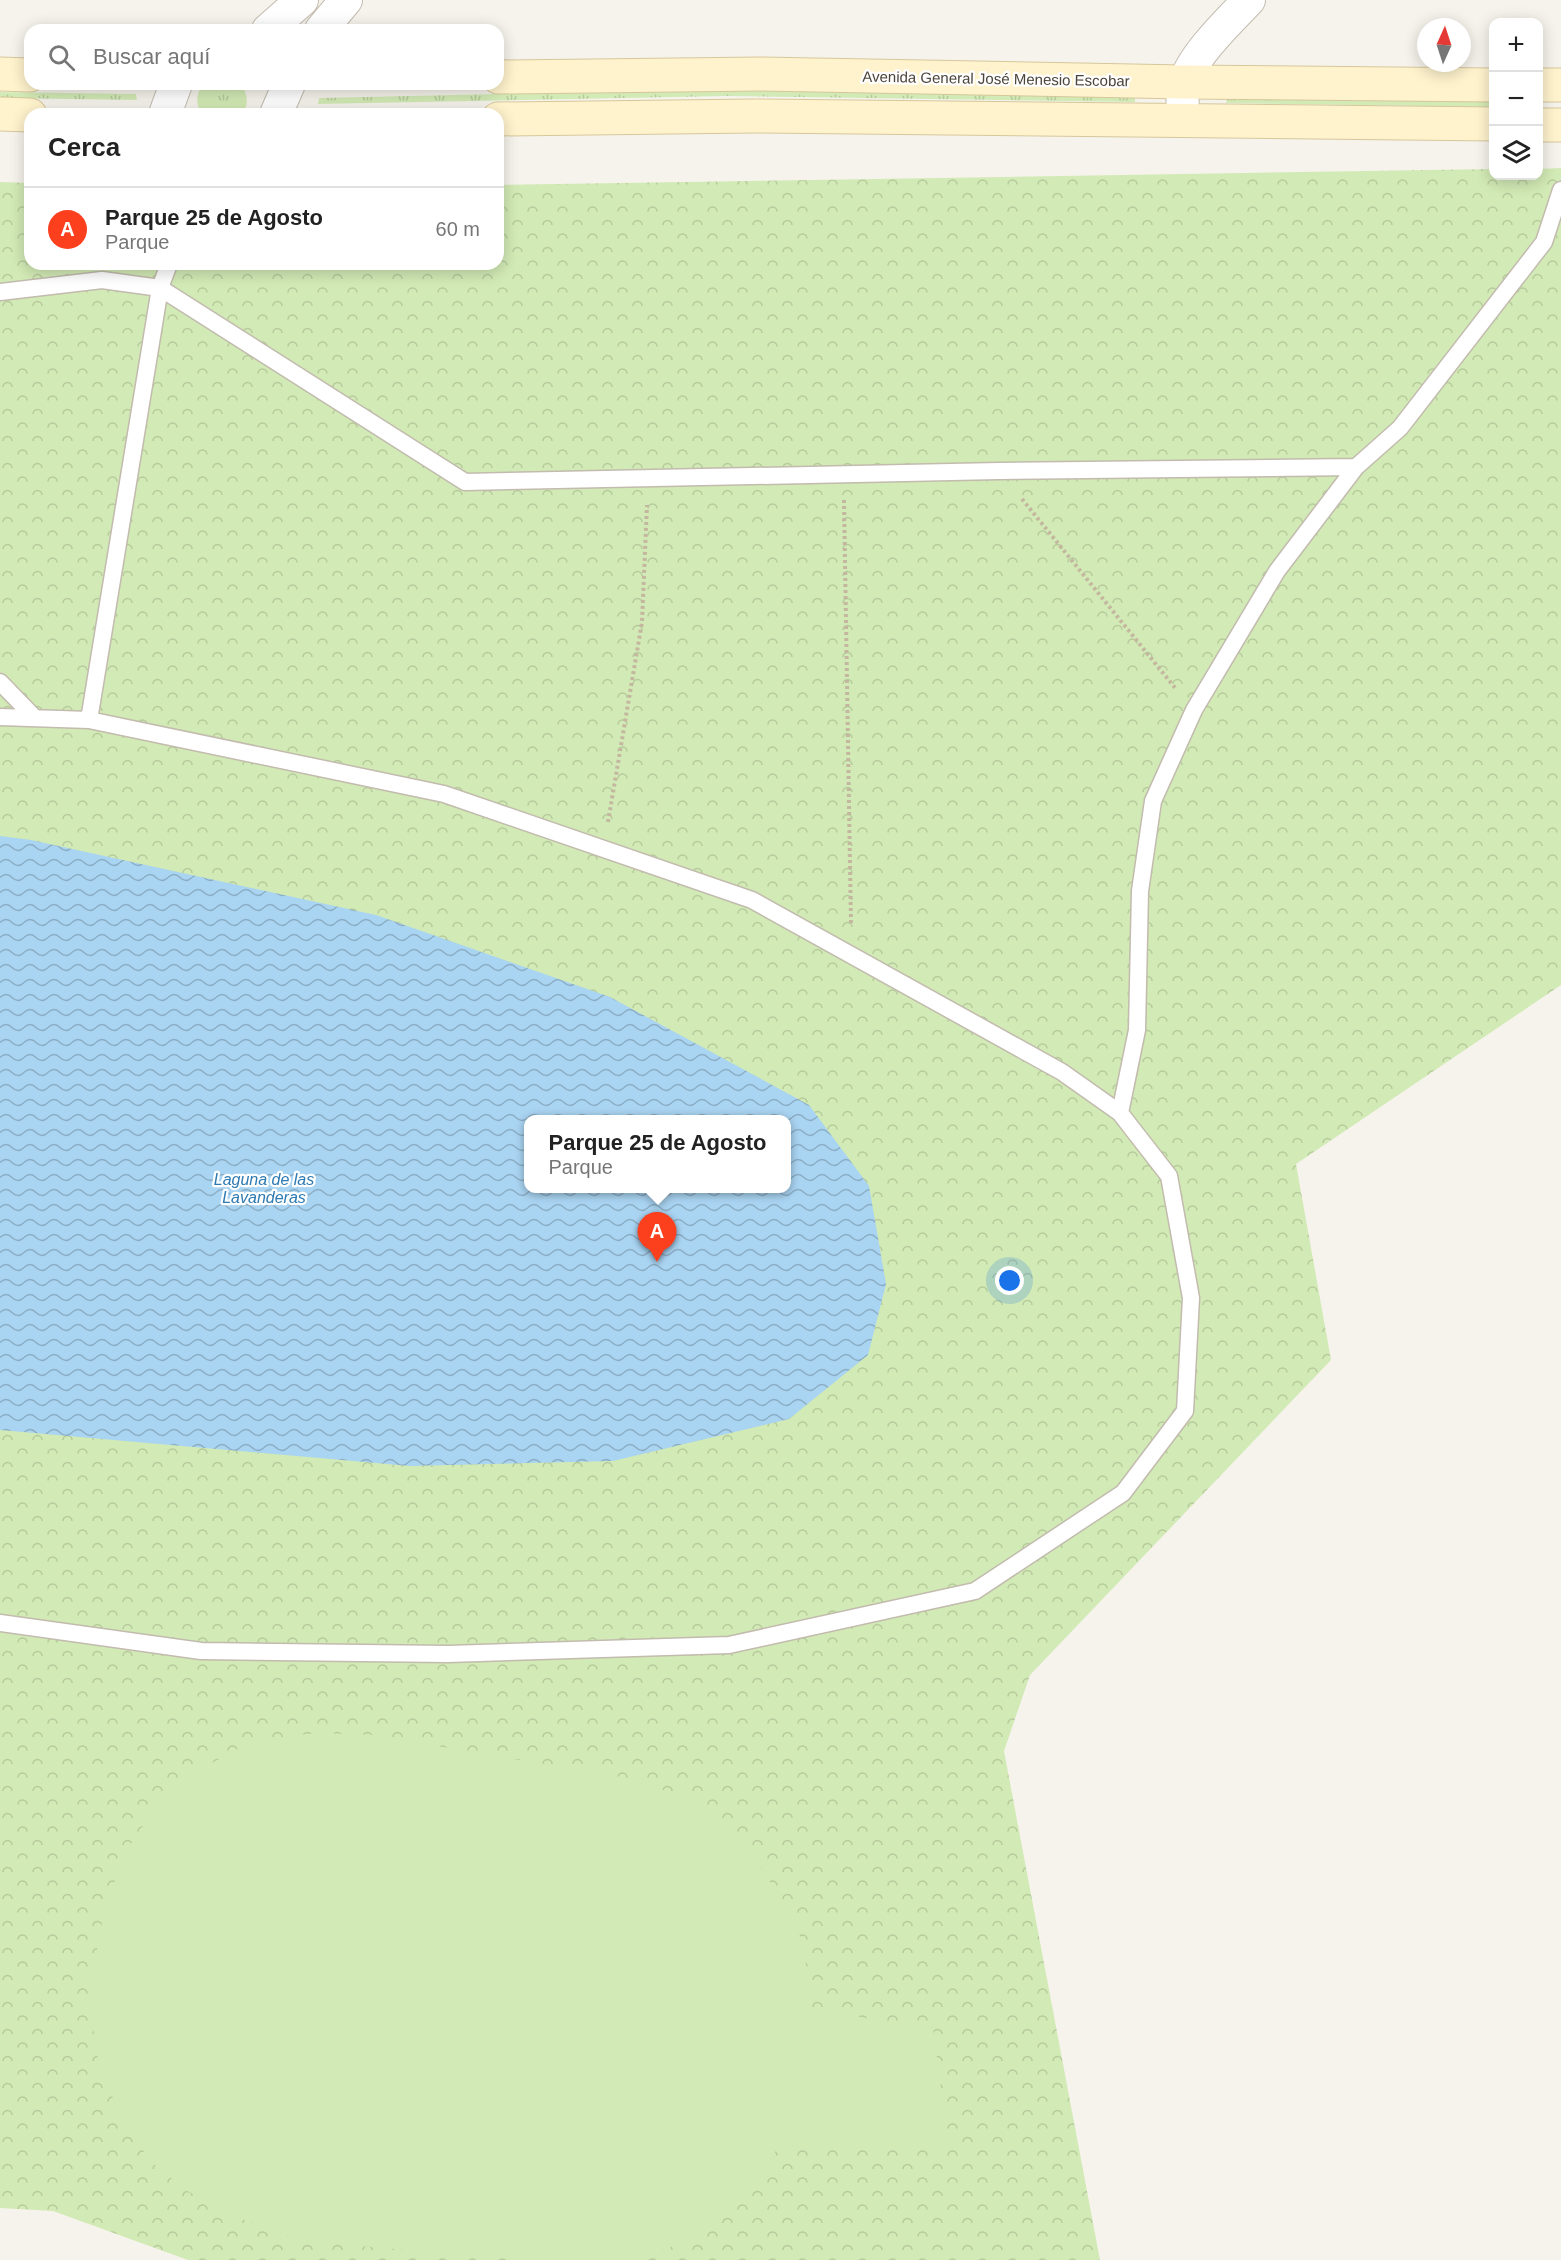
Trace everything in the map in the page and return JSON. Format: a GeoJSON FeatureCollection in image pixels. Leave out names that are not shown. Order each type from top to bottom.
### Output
{"type":"FeatureCollection","features":[{"type":"Feature","properties":{"kind":"main road"},"geometry":{"type":"LineString","coordinates":[[0,74],[24,75]]}},
{"type":"Feature","properties":{"kind":"main road","name":"Avenida General José Menesio Escobar"},"geometry":{"type":"LineString","coordinates":[[504,77],[760,74],[1489,85]]}},
{"type":"Feature","properties":{"kind":"main road"},"geometry":{"type":"LineString","coordinates":[[1543,85],[1561,85]]}},
{"type":"Feature","properties":{"kind":"main road"},"geometry":{"type":"LineString","coordinates":[[0,114],[24,115]]}},
{"type":"Feature","properties":{"kind":"main road"},"geometry":{"type":"LineString","coordinates":[[504,119],[753,116],[1489,124]]}},
{"type":"Feature","properties":{"kind":"main road"},"geometry":{"type":"LineString","coordinates":[[1543,125],[1561,125]]}},
{"type":"Feature","properties":{"kind":"street"},"geometry":{"type":"LineString","coordinates":[[275,24],[302,0]]}},
{"type":"Feature","properties":{"kind":"street"},"geometry":{"type":"LineString","coordinates":[[326,24],[346,0]]}},
{"type":"Feature","properties":{"kind":"street"},"geometry":{"type":"LineString","coordinates":[[1183,120],[1184,82],[1218,33],[1249,0]]}},
{"type":"Feature","properties":{"kind":"street"},"geometry":{"type":"LineString","coordinates":[[167,108],[174,90]]}},
{"type":"Feature","properties":{"kind":"street"},"geometry":{"type":"LineString","coordinates":[[279,108],[286,90]]}},
{"type":"Feature","properties":{"kind":"lane"},"geometry":{"type":"LineString","coordinates":[[1120,1113],[1137,1030],[1140,891],[1153,801],[1194,710],[1277,572],[1356,467],[1400,428],[1544,242],[1561,190]]}},
{"type":"Feature","properties":{"kind":"lane"},"geometry":{"type":"LineString","coordinates":[[89,720],[160,288],[167,270]]}},
{"type":"Feature","properties":{"kind":"lane"},"geometry":{"type":"LineString","coordinates":[[0,292],[102,280],[160,288],[465,482],[999,471],[1356,467]]}},
{"type":"Feature","properties":{"kind":"lane"},"geometry":{"type":"LineString","coordinates":[[0,682],[34,717]]}},
{"type":"Feature","properties":{"kind":"lane"},"geometry":{"type":"LineString","coordinates":[[0,717],[89,720],[444,794],[752,900],[1062,1072],[1120,1113],[1169,1176],[1191,1298],[1185,1411],[1124,1493],[975,1591],[729,1645],[448,1654],[201,1651],[0,1623]]}},
{"type":"Feature","properties":{"kind":"path"},"geometry":{"type":"LineString","coordinates":[[999,471],[1194,710]]}},
{"type":"Feature","properties":{"kind":"path"},"geometry":{"type":"LineString","coordinates":[[843,475],[852,955]]}},
{"type":"Feature","properties":{"kind":"path"},"geometry":{"type":"LineString","coordinates":[[604,849],[642,622],[648,479]]}},
{"type":"Feature","properties":{"kind":"green space"},"geometry":{"type":"Polygon","coordinates":[[[725,89],[1135,94],[1135,102],[725,96],[318,104],[319,98],[725,89]]]}},
{"type":"Feature","properties":{"kind":"green space"},"geometry":{"type":"Polygon","coordinates":[[[200,90],[244,90],[246,106],[245,108],[199,108],[197,99],[200,90]]]}},
{"type":"Feature","properties":{"kind":"green space"},"geometry":{"type":"Polygon","coordinates":[[[0,92],[136,94],[137,100],[0,98],[0,92]]]}},
{"type":"Feature","properties":{"kind":"green space"},"geometry":{"type":"Polygon","coordinates":[[[1227,96],[1489,102],[1489,107],[1226,103],[1227,96]]]}},
{"type":"Feature","properties":{"kind":"green space"},"geometry":{"type":"Polygon","coordinates":[[[1561,168],[1561,985],[1296,1164],[1331,1360],[1030,1675],[1004,1751],[1100,2260],[188,2260],[53,2211],[0,2208],[0,182],[24,183],[24,270],[504,270],[504,185],[1489,169],[1489,180],[1543,180],[1543,169],[1561,168]]]}},
{"type":"Feature","properties":{"kind":"green space"},"geometry":{"type":"Polygon","coordinates":[[[317,1733],[371,1735],[639,1780],[688,1800],[736,1833],[797,1924],[808,1974],[811,2010],[933,2028],[949,2147],[780,2145],[745,2194],[716,2226],[677,2245],[633,2260],[526,2260],[301,2241],[242,2219],[187,2191],[149,2160],[119,2112],[99,2066],[88,1995],[103,1918],[123,1856],[162,1798],[210,1764],[252,1741],[317,1733]]]}},
{"type":"Feature","properties":{"kind":"water","name":"Laguna de las Lavanderas"},"geometry":{"type":"Polygon","coordinates":[[[0,836],[31,840],[376,915],[610,997],[809,1105],[869,1186],[886,1284],[868,1355],[789,1419],[613,1461],[410,1466],[0,1430],[0,836]]]}},
{"type":"Feature","properties":{"kind":"place","name":"Parque 25 de Agosto"},"geometry":{"type":"Point","coordinates":[657,1262]}}]}
